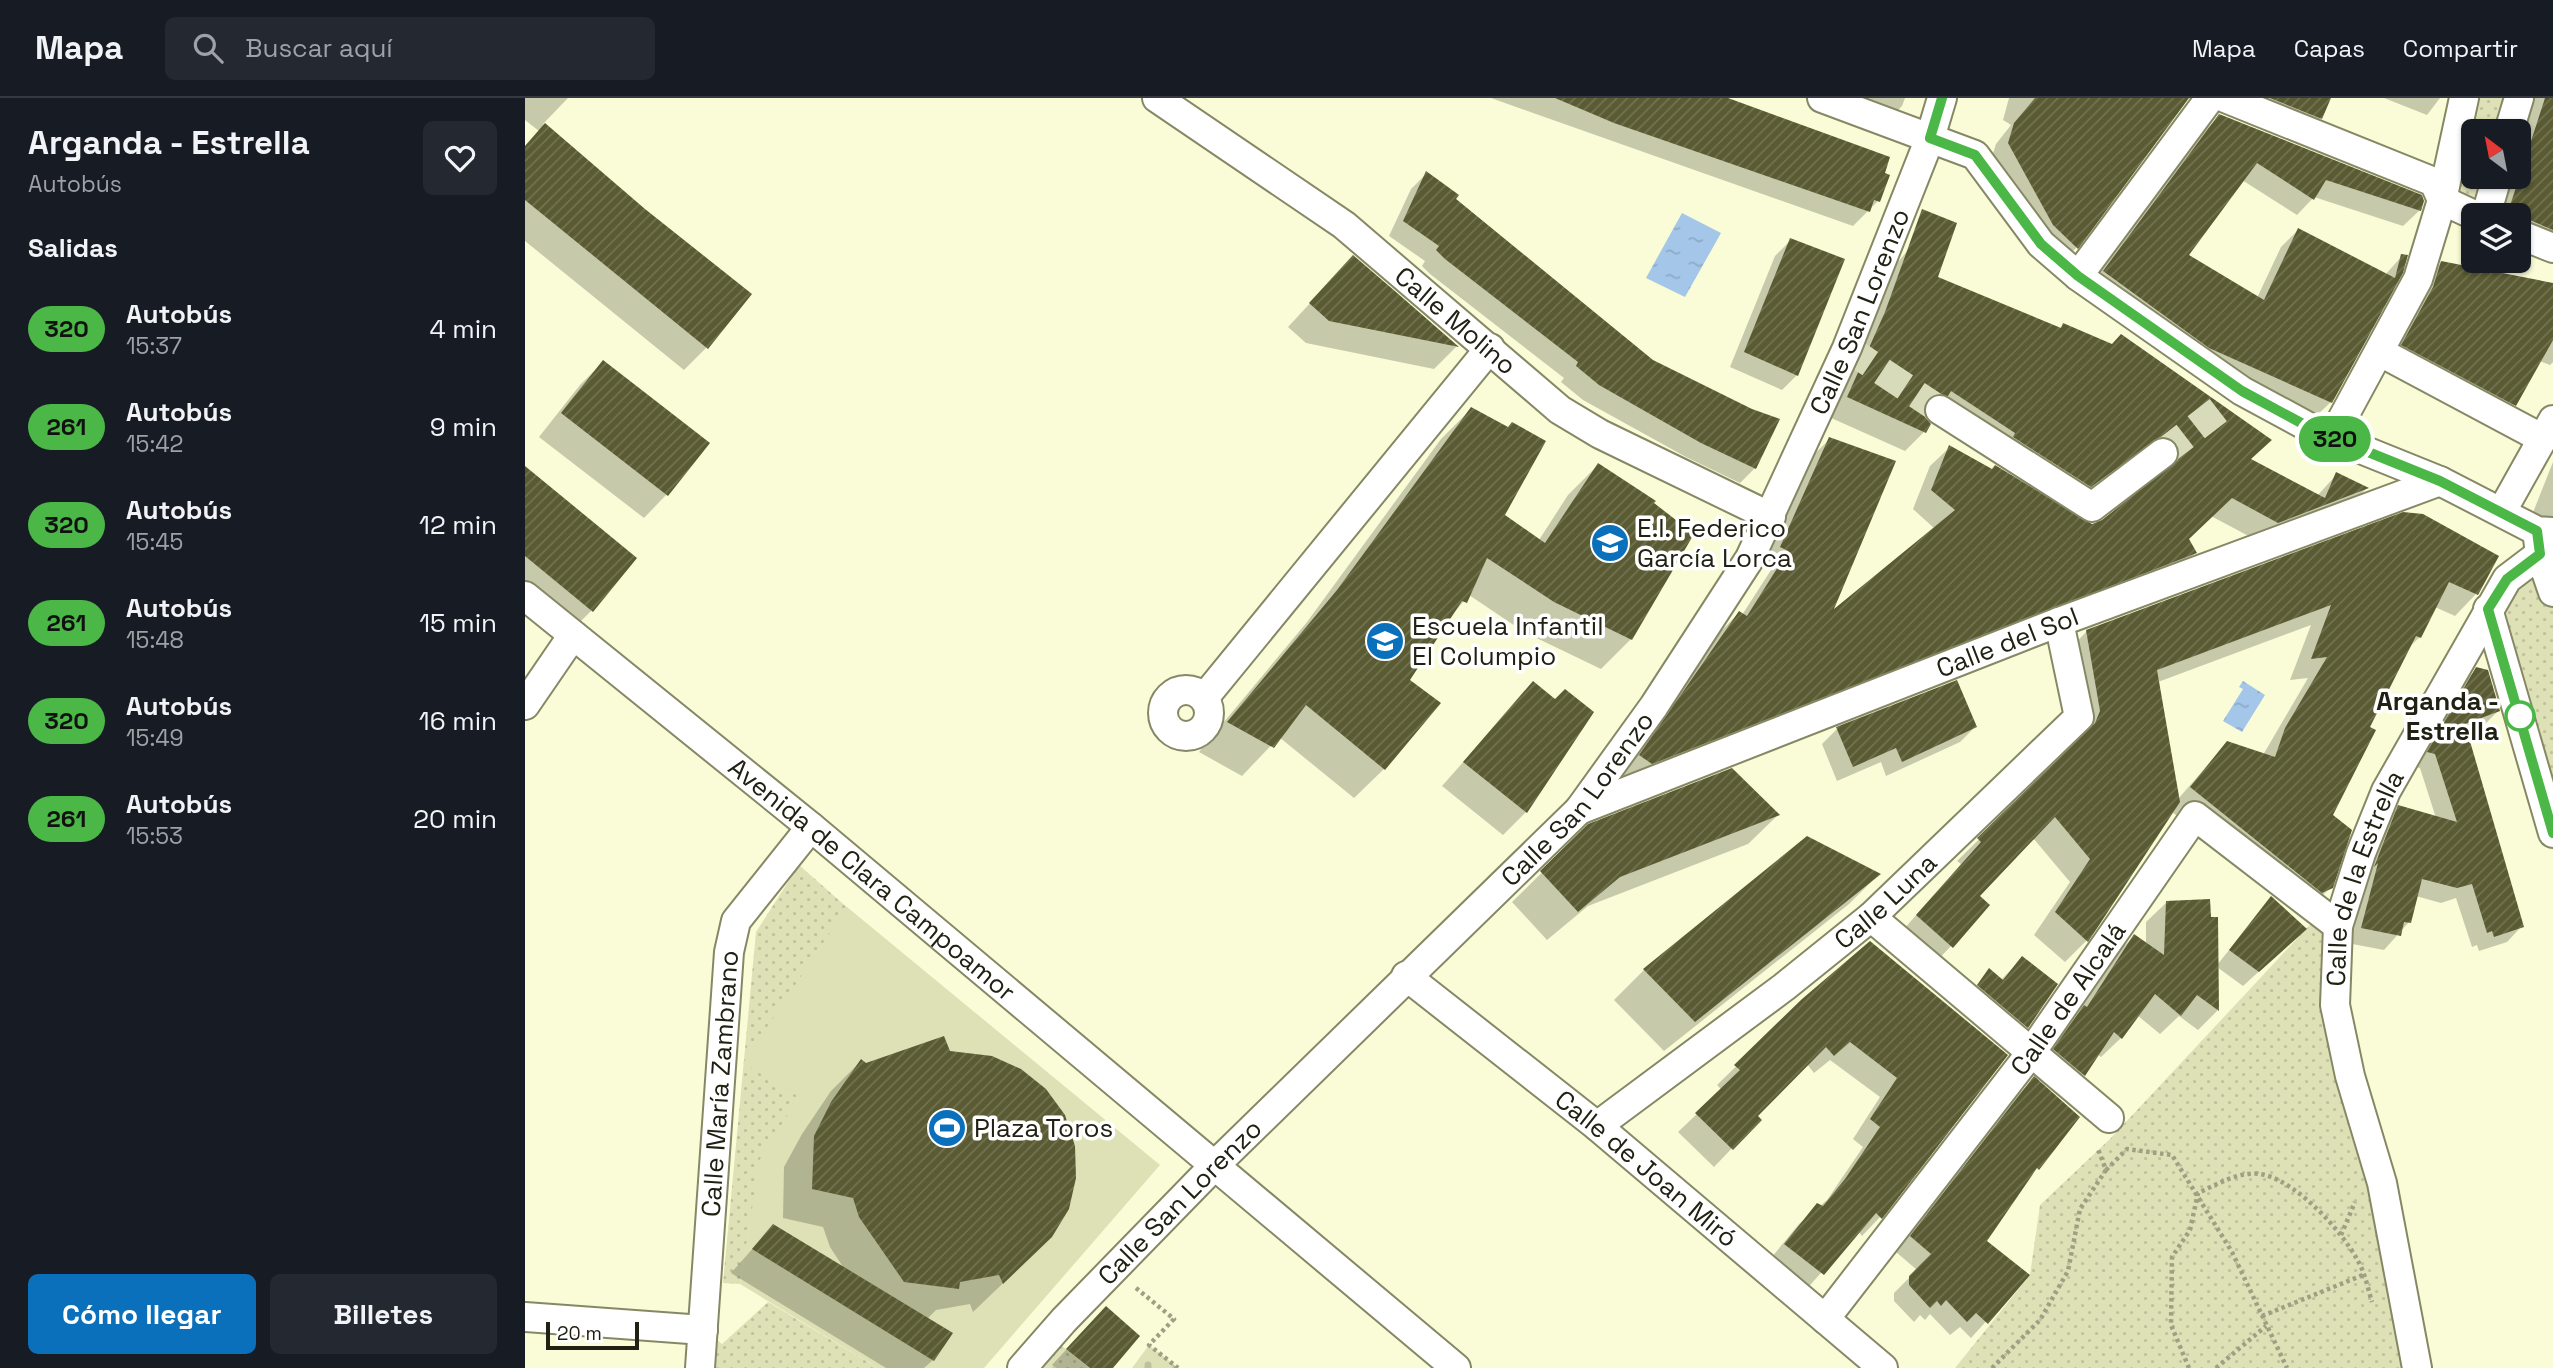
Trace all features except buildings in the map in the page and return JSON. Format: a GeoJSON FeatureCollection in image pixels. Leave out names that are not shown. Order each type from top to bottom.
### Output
{"type":"FeatureCollection","features":[{"type":"Feature","properties":{"kind":"street","name":"Calle Molino"},"geometry":{"type":"LineString","coordinates":[[1157,98],[1345,225],[1560,410],[1600,433],[1771,517]]}},
{"type":"Feature","properties":{"kind":"street"},"geometry":{"type":"LineString","coordinates":[[1822,98],[1975,155],[2041,244],[2232,399],[2440,481],[2503,510],[2543,539],[2553,592]]}},
{"type":"Feature","properties":{"kind":"street","name":"Calle San Lorenzo"},"geometry":{"type":"LineString","coordinates":[[1022,1368],[1114,1268],[1215,1165],[1579,810],[1654,706],[1750,558],[1771,517],[1847,348],[1930,138],[1942,98]]}},
{"type":"Feature","properties":{"kind":"street"},"geometry":{"type":"LineString","coordinates":[[2078,276],[2210,98]]}},
{"type":"Feature","properties":{"kind":"street"},"geometry":{"type":"LineString","coordinates":[[2225,98],[2434,182],[2442,200],[2461,209]]}},
{"type":"Feature","properties":{"kind":"street"},"geometry":{"type":"LineString","coordinates":[[2332,438],[2381,352],[2418,279],[2442,200],[2464,98]]}},
{"type":"Feature","properties":{"kind":"street"},"geometry":{"type":"LineString","coordinates":[[2513,119],[2519,98]]}},
{"type":"Feature","properties":{"kind":"street"},"geometry":{"type":"LineString","coordinates":[[2531,239],[2553,248]]}},
{"type":"Feature","properties":{"kind":"street"},"geometry":{"type":"LineString","coordinates":[[1204,698],[1490,348]]}},
{"type":"Feature","properties":{"kind":"street"},"geometry":{"type":"LineString","coordinates":[[2381,352],[2548,429],[2503,510]]}},
{"type":"Feature","properties":{"kind":"street"},"geometry":{"type":"LineString","coordinates":[[1940,410],[2092,507],[2163,453]]}},
{"type":"Feature","properties":{"kind":"street","name":"Calle del Sol"},"geometry":{"type":"LineString","coordinates":[[1579,810],[2059,622],[2440,481]]}},
{"type":"Feature","properties":{"kind":"street","name":"Calle de la Estrella"},"geometry":{"type":"LineString","coordinates":[[2417,1368],[2382,1183],[2350,1076],[2335,1005],[2338,926],[2361,853],[2386,791],[2488,609],[2507,579],[2543,539]]}},
{"type":"Feature","properties":{"kind":"street","name":"Avenida de Clara Campoamor"},"geometry":{"type":"LineString","coordinates":[[525,596],[811,827],[1456,1368]]}},
{"type":"Feature","properties":{"kind":"street"},"geometry":{"type":"LineString","coordinates":[[2488,609],[2553,833]]}},
{"type":"Feature","properties":{"kind":"street","name":"Calle Luna"},"geometry":{"type":"LineString","coordinates":[[1597,1126],[1784,987],[1871,917],[2079,717],[2059,622]]}},
{"type":"Feature","properties":{"kind":"street"},"geometry":{"type":"LineString","coordinates":[[525,705],[573,635]]}},
{"type":"Feature","properties":{"kind":"street","name":"Calle de Alcalá"},"geometry":{"type":"LineString","coordinates":[[1825,1319],[2030,1054],[2195,816],[2338,926]]}},
{"type":"Feature","properties":{"kind":"street","name":"Calle María Zambrano"},"geometry":{"type":"LineString","coordinates":[[700,1368],[729,952],[736,921],[811,827]]}},
{"type":"Feature","properties":{"kind":"street"},"geometry":{"type":"LineString","coordinates":[[1871,917],[2109,1118]]}},
{"type":"Feature","properties":{"kind":"street","name":"Calle de Joan Miró"},"geometry":{"type":"LineString","coordinates":[[1406,976],[1597,1126],[1883,1368]]}},
{"type":"Feature","properties":{"kind":"street"},"geometry":{"type":"LineString","coordinates":[[525,1317],[703,1330]]}},
{"type":"Feature","properties":{"kind":"path"},"geometry":{"type":"LineString","coordinates":[[2098,1149],[2106,1170]]}},
{"type":"Feature","properties":{"kind":"path"},"geometry":{"type":"LineString","coordinates":[[1992,1368],[2040,1320],[2068,1271],[2080,1209],[2106,1170],[2127,1149],[2172,1155],[2198,1193],[2232,1252],[2287,1368]]}},
{"type":"Feature","properties":{"kind":"path"},"geometry":{"type":"LineString","coordinates":[[2198,1193],[2234,1176],[2264,1175],[2300,1195],[2341,1235],[2363,1275],[2374,1307]]}},
{"type":"Feature","properties":{"kind":"path"},"geometry":{"type":"LineString","coordinates":[[2189,1368],[2171,1325],[2172,1257],[2190,1230],[2198,1193]]}},
{"type":"Feature","properties":{"kind":"path"},"geometry":{"type":"LineString","coordinates":[[1114,1268],[1174,1320],[1149,1345],[1178,1368]]}},
{"type":"Feature","properties":{"kind":"path"},"geometry":{"type":"LineString","coordinates":[[2262,1316],[2363,1275]]}},
{"type":"Feature","properties":{"kind":"path"},"geometry":{"type":"LineString","coordinates":[[2216,1368],[2266,1326]]}},
{"type":"Feature","properties":{"kind":"green space"},"geometry":{"type":"Polygon","coordinates":[[[2467,98],[2519,98],[2513,119],[2462,119],[2467,98]]]}},
{"type":"Feature","properties":{"kind":"green space"},"geometry":{"type":"Polygon","coordinates":[[[2461,122],[2461,189],[2494,189],[2489,203],[2461,203],[2461,206],[2442,200],[2461,122]]]}},
{"type":"Feature","properties":{"kind":"green space"},"geometry":{"type":"Polygon","coordinates":[[[2553,532],[2553,844],[2488,609],[2553,532]]]}},
{"type":"Feature","properties":{"kind":"green space"},"geometry":{"type":"Polygon","coordinates":[[[799,865],[892,947],[761,1159],[740,1284],[723,1283],[756,932],[799,865]]]}},
{"type":"Feature","properties":{"kind":"green space","name":"Plaza Toros"},"geometry":{"type":"Polygon","coordinates":[[[847,907],[1160,1165],[984,1368],[878,1368],[740,1284],[760,1159],[799,1097],[743,1063],[847,907]]]}},
{"type":"Feature","properties":{"kind":"green space"},"geometry":{"type":"Polygon","coordinates":[[[2321,913],[2335,1005],[2417,1368],[1955,1368],[2030,1275],[2040,1205],[2111,1138],[2321,913]]]}},
{"type":"Feature","properties":{"kind":"green space"},"geometry":{"type":"Polygon","coordinates":[[[768,1302],[878,1368],[700,1368],[703,1330],[722,1344],[768,1302]]]}},
{"type":"Feature","properties":{"kind":"green space"},"geometry":{"type":"Polygon","coordinates":[[[1050,1336],[1089,1368],[1022,1368],[1050,1336]]]}},
{"type":"Feature","properties":{"kind":"green space"},"geometry":{"type":"Polygon","coordinates":[[[1149,1345],[1178,1368],[1132,1368],[1149,1345]]]}},
{"type":"Feature","properties":{"kind":"water"},"geometry":{"type":"Polygon","coordinates":[[[1682,213],[1721,233],[1685,297],[1646,278],[1682,213]]]}},
{"type":"Feature","properties":{"kind":"water"},"geometry":{"type":"Polygon","coordinates":[[[2243,681],[2265,695],[2242,732],[2223,721],[2243,689],[2239,687],[2243,681]]]}},
{"type":"Feature","properties":{"kind":"tunnel"},"geometry":{"type":"LineString","coordinates":[[1847,348],[1940,410]]}},
{"type":"Feature","properties":{"kind":"tunnel"},"geometry":{"type":"LineString","coordinates":[[2163,453],[2221,408]]}},
{"type":"Feature","properties":{"kind":"bus line","name":"320"},"geometry":{"type":"LineString","coordinates":[[1942,98],[1930,138],[1975,155],[2041,244],[2078,276],[2242,391],[2316,431],[2440,481],[2503,510],[2537,531],[2540,554],[2507,579],[2488,609],[2553,833]]}},
{"type":"Feature","properties":{"kind":"place","name":"E.I. Federico García Lorca"},"geometry":{"type":"Point","coordinates":[1610,543]}},
{"type":"Feature","properties":{"kind":"place","name":"Escuela Infantil El Columpio"},"geometry":{"type":"Point","coordinates":[1385,641]}},
{"type":"Feature","properties":{"kind":"place","name":"Arganda - Estrella"},"geometry":{"type":"Point","coordinates":[2520,716]}},
{"type":"Feature","properties":{"kind":"place","name":"Plaza Toros"},"geometry":{"type":"Point","coordinates":[947,1128]}}]}
